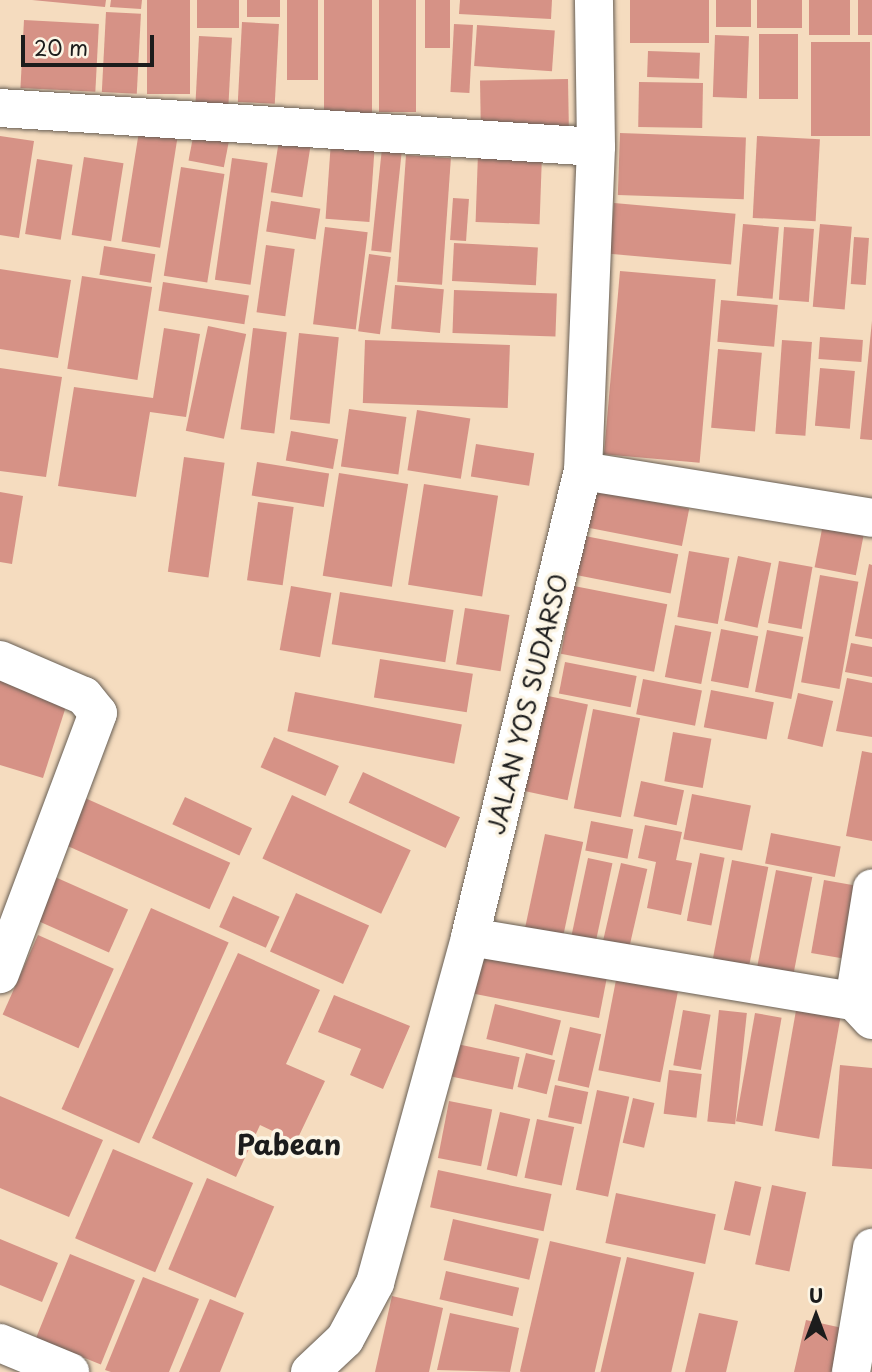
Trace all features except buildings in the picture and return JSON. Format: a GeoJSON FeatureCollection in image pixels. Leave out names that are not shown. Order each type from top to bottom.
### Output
{"type":"FeatureCollection","features":[{"type":"Feature","properties":{"kind":"street","name":"JALAN YOS SUDARSO"},"geometry":{"type":"LineString","coordinates":[[310,1372],[345,1339],[374,1283],[470,937],[583,471],[596,146],[594,0]]}},
{"type":"Feature","properties":{"kind":"street"},"geometry":{"type":"LineString","coordinates":[[0,108],[596,146]]}},
{"type":"Feature","properties":{"kind":"street"},"geometry":{"type":"LineString","coordinates":[[583,471],[872,518]]}},
{"type":"Feature","properties":{"kind":"street"},"geometry":{"type":"LineString","coordinates":[[0,660],[84,696],[98,713],[0,974]]}},
{"type":"Feature","properties":{"kind":"street"},"geometry":{"type":"LineString","coordinates":[[470,937],[863,1010],[872,888]]}},
{"type":"Feature","properties":{"kind":"street"},"geometry":{"type":"LineString","coordinates":[[851,1372],[867,1316],[872,1248]]}},
{"type":"Feature","properties":{"kind":"street"},"geometry":{"type":"LineString","coordinates":[[0,1343],[70,1372]]}},
{"type":"Feature","properties":{"kind":"district","name":"Pabean"},"geometry":{"type":"Point","coordinates":[289,1144]}}]}
